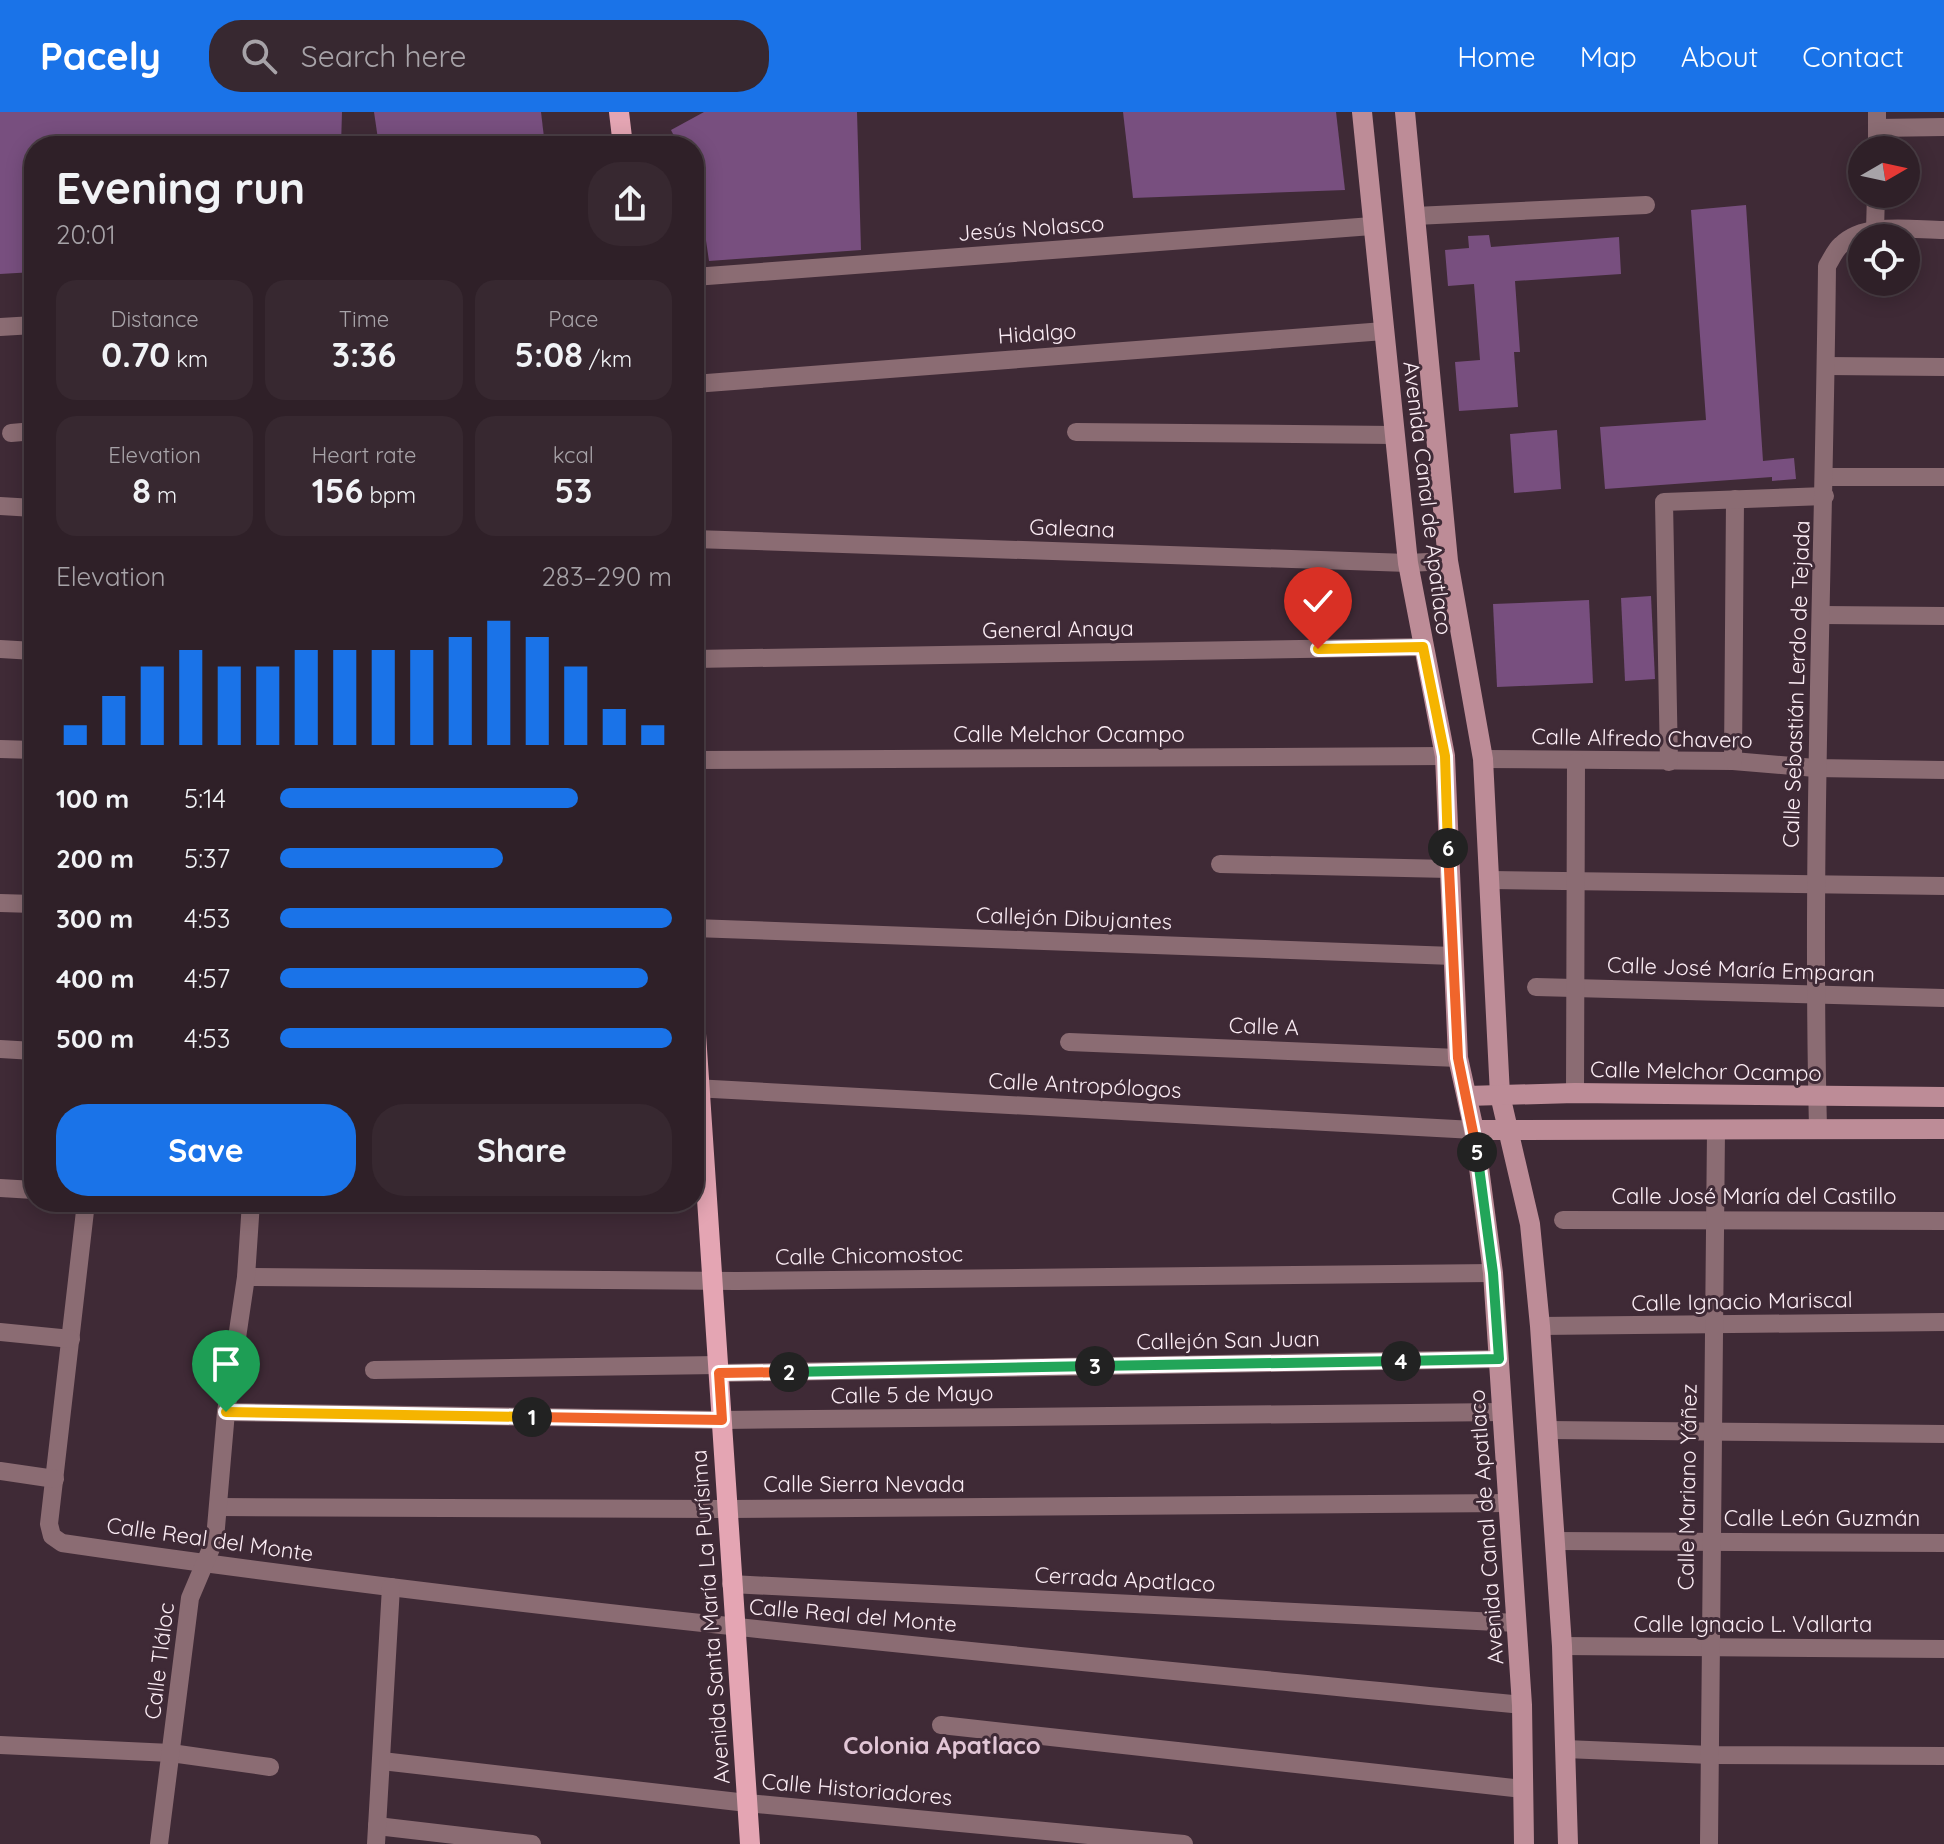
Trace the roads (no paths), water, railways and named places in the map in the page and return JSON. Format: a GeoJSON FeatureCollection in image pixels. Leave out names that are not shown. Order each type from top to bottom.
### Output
{"type":"FeatureCollection","features":[{"type":"Feature","properties":{"kind":"main road"},"geometry":{"type":"LineString","coordinates":[[619,112],[622,136]]}},
{"type":"Feature","properties":{"kind":"main road","name":"Avenida Santa María La Purísima"},"geometry":{"type":"LineString","coordinates":[[704,1171],[750,1844]]}},
{"type":"Feature","properties":{"kind":"street","name":"Avenida Canal de Apatlaco"},"geometry":{"type":"LineString","coordinates":[[1362,112],[1408,563],[1445,756],[1458,1058],[1474,1130],[1493,1273],[1522,1705],[1524,1844]]}},
{"type":"Feature","properties":{"kind":"street","name":"Avenida Canal de Apatlaco"},"geometry":{"type":"LineString","coordinates":[[1405,112],[1448,561],[1483,759],[1500,1095],[1530,1224],[1540,1326],[1562,1646],[1568,1844]]}},
{"type":"Feature","properties":{"kind":"street"},"geometry":{"type":"LineString","coordinates":[[1877,120],[1944,127]]}},
{"type":"Feature","properties":{"kind":"street"},"geometry":{"type":"LineString","coordinates":[[1415,216],[1646,205]]}},
{"type":"Feature","properties":{"kind":"street","name":"Jesús Nolasco"},"geometry":{"type":"LineString","coordinates":[[704,276],[1372,226]]}},
{"type":"Feature","properties":{"kind":"street"},"geometry":{"type":"LineString","coordinates":[[1920,230],[1944,230]]}},
{"type":"Feature","properties":{"kind":"street","name":"Calle Sebastián Lerdo de Tejada"},"geometry":{"type":"LineString","coordinates":[[1818,1128],[1815,768],[1823,615],[1827,266],[1840,245],[1848,242]]}},
{"type":"Feature","properties":{"kind":"street"},"geometry":{"type":"LineString","coordinates":[[0,327],[24,326]]}},
{"type":"Feature","properties":{"kind":"street","name":"Hidalgo"},"geometry":{"type":"LineString","coordinates":[[704,383],[1384,331]]}},
{"type":"Feature","properties":{"kind":"street"},"geometry":{"type":"LineString","coordinates":[[1826,366],[1944,367]]}},
{"type":"Feature","properties":{"kind":"street"},"geometry":{"type":"LineString","coordinates":[[11,433],[24,432]]}},
{"type":"Feature","properties":{"kind":"street"},"geometry":{"type":"LineString","coordinates":[[1076,432],[1394,435]]}},
{"type":"Feature","properties":{"kind":"street"},"geometry":{"type":"LineString","coordinates":[[1825,477],[1944,477]]}},
{"type":"Feature","properties":{"kind":"street"},"geometry":{"type":"LineString","coordinates":[[1669,762],[1664,502],[1825,496]]}},
{"type":"Feature","properties":{"kind":"street"},"geometry":{"type":"LineString","coordinates":[[1733,761],[1735,499]]}},
{"type":"Feature","properties":{"kind":"street"},"geometry":{"type":"LineString","coordinates":[[0,506],[24,507]]}},
{"type":"Feature","properties":{"kind":"street","name":"Galeana"},"geometry":{"type":"LineString","coordinates":[[704,539],[1408,563],[1448,561]]}},
{"type":"Feature","properties":{"kind":"street"},"geometry":{"type":"LineString","coordinates":[[1823,615],[1944,616]]}},
{"type":"Feature","properties":{"kind":"street","name":"General Anaya"},"geometry":{"type":"LineString","coordinates":[[704,659],[1423,647]]}},
{"type":"Feature","properties":{"kind":"street"},"geometry":{"type":"LineString","coordinates":[[0,649],[24,650]]}},
{"type":"Feature","properties":{"kind":"street"},"geometry":{"type":"LineString","coordinates":[[0,749],[24,750]]}},
{"type":"Feature","properties":{"kind":"street","name":"Calle Melchor Ocampo"},"geometry":{"type":"LineString","coordinates":[[704,760],[1445,756]]}},
{"type":"Feature","properties":{"kind":"street","name":"Calle Alfredo Chavero"},"geometry":{"type":"LineString","coordinates":[[1483,759],[1733,761],[1815,768],[1944,770]]}},
{"type":"Feature","properties":{"kind":"street"},"geometry":{"type":"LineString","coordinates":[[1575,1093],[1576,762]]}},
{"type":"Feature","properties":{"kind":"street"},"geometry":{"type":"LineString","coordinates":[[1220,864],[1449,869]]}},
{"type":"Feature","properties":{"kind":"street"},"geometry":{"type":"LineString","coordinates":[[1491,880],[1944,886]]}},
{"type":"Feature","properties":{"kind":"street"},"geometry":{"type":"LineString","coordinates":[[0,903],[24,904]]}},
{"type":"Feature","properties":{"kind":"street","name":"Callejón Dibujantes"},"geometry":{"type":"LineString","coordinates":[[704,928],[1453,956]]}},
{"type":"Feature","properties":{"kind":"street","name":"Calle José María Emparan"},"geometry":{"type":"LineString","coordinates":[[1536,987],[1815,997],[1944,998]]}},
{"type":"Feature","properties":{"kind":"street","name":"Calle A"},"geometry":{"type":"LineString","coordinates":[[1069,1042],[1458,1058]]}},
{"type":"Feature","properties":{"kind":"street"},"geometry":{"type":"LineString","coordinates":[[0,1049],[24,1050]]}},
{"type":"Feature","properties":{"kind":"street","name":"Calle Antropólogos"},"geometry":{"type":"LineString","coordinates":[[704,1089],[1474,1130]]}},
{"type":"Feature","properties":{"kind":"street","name":"Calle Melchor Ocampo"},"geometry":{"type":"LineString","coordinates":[[1467,1096],[1575,1093],[1944,1097]]}},
{"type":"Feature","properties":{"kind":"street"},"geometry":{"type":"LineString","coordinates":[[1474,1130],[1944,1129]]}},
{"type":"Feature","properties":{"kind":"street","name":"Calle Mariano Yáñez"},"geometry":{"type":"LineString","coordinates":[[1709,1844],[1713,1326],[1718,1220],[1716,1130]]}},
{"type":"Feature","properties":{"kind":"street"},"geometry":{"type":"LineString","coordinates":[[0,1188],[24,1189]]}},
{"type":"Feature","properties":{"kind":"street"},"geometry":{"type":"LineString","coordinates":[[0,1471],[55,1479],[85,1212]]}},
{"type":"Feature","properties":{"kind":"street","name":"Calle Tláloc"},"geometry":{"type":"LineString","coordinates":[[159,1844],[190,1598],[215,1539],[226,1412],[246,1277],[250,1212]]}},
{"type":"Feature","properties":{"kind":"street","name":"Calle José María del Castillo"},"geometry":{"type":"LineString","coordinates":[[1563,1220],[1944,1221]]}},
{"type":"Feature","properties":{"kind":"street","name":"Calle Chicomostoc"},"geometry":{"type":"LineString","coordinates":[[246,1277],[712,1281],[1493,1273]]}},
{"type":"Feature","properties":{"kind":"street","name":"Calle Ignacio Mariscal"},"geometry":{"type":"LineString","coordinates":[[1540,1326],[1944,1322]]}},
{"type":"Feature","properties":{"kind":"street"},"geometry":{"type":"LineString","coordinates":[[0,1332],[71,1339]]}},
{"type":"Feature","properties":{"kind":"street","name":"Callejón San Juan"},"geometry":{"type":"LineString","coordinates":[[374,1370],[1499,1359]]}},
{"type":"Feature","properties":{"kind":"street","name":"Calle 5 de Mayo"},"geometry":{"type":"LineString","coordinates":[[226,1412],[722,1420],[1502,1412]]}},
{"type":"Feature","properties":{"kind":"street"},"geometry":{"type":"LineString","coordinates":[[1548,1430],[1944,1434]]}},
{"type":"Feature","properties":{"kind":"street","name":"Calle Real del Monte"},"geometry":{"type":"LineString","coordinates":[[55,1479],[49,1524],[52,1536],[62,1543],[204,1564],[733,1628],[1522,1705]]}},
{"type":"Feature","properties":{"kind":"street","name":"Calle Sierra Nevada"},"geometry":{"type":"LineString","coordinates":[[219,1507],[726,1509],[1509,1503]]}},
{"type":"Feature","properties":{"kind":"street","name":"Calle León Guzmán"},"geometry":{"type":"LineString","coordinates":[[1556,1541],[1944,1543]]}},
{"type":"Feature","properties":{"kind":"street","name":"Cerrada Apatlaco"},"geometry":{"type":"LineString","coordinates":[[731,1584],[1517,1623]]}},
{"type":"Feature","properties":{"kind":"street"},"geometry":{"type":"LineString","coordinates":[[391,1587],[377,1835],[532,1844]]}},
{"type":"Feature","properties":{"kind":"street","name":"Calle Ignacio L. Vallarta"},"geometry":{"type":"LineString","coordinates":[[1562,1646],[1944,1649]]}},
{"type":"Feature","properties":{"kind":"street"},"geometry":{"type":"LineString","coordinates":[[941,1725],[1523,1789]]}},
{"type":"Feature","properties":{"kind":"street"},"geometry":{"type":"LineString","coordinates":[[0,1745],[171,1753],[270,1767]]}},
{"type":"Feature","properties":{"kind":"street"},"geometry":{"type":"LineString","coordinates":[[1565,1749],[1711,1755],[1944,1756]]}},
{"type":"Feature","properties":{"kind":"street","name":"Calle Historiadores"},"geometry":{"type":"LineString","coordinates":[[382,1761],[747,1803],[1184,1844]]}},
{"type":"Feature","properties":{"kind":"district","name":"Colonia Apatlaco"},"geometry":{"type":"Point","coordinates":[942,1746]}}]}
